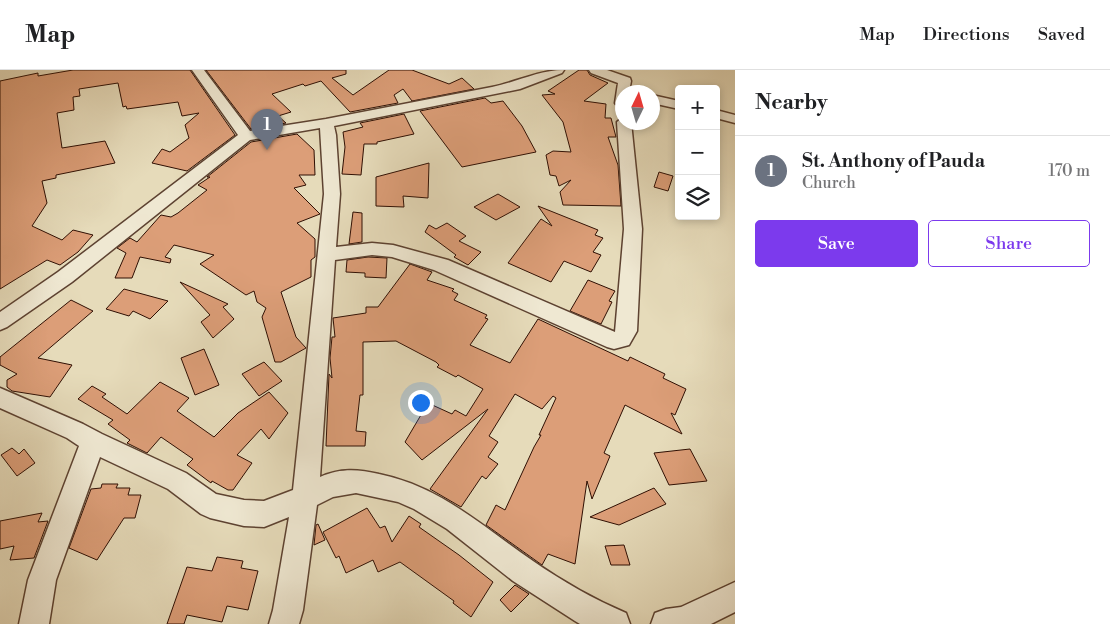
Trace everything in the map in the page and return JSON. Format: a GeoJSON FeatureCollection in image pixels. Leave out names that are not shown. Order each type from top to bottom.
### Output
{"type":"FeatureCollection","features":[{"type":"Feature","properties":{"kind":"street"},"geometry":{"type":"LineString","coordinates":[[198,70],[246,136]]}},
{"type":"Feature","properties":{"kind":"street"},"geometry":{"type":"LineString","coordinates":[[0,322],[65,277],[246,136],[326,123],[501,89],[542,78],[558,70]]}},
{"type":"Feature","properties":{"kind":"street"},"geometry":{"type":"LineString","coordinates":[[595,70],[620,85]]}},
{"type":"Feature","properties":{"kind":"street"},"geometry":{"type":"LineString","coordinates":[[660,101],[675,104]]}},
{"type":"Feature","properties":{"kind":"street"},"geometry":{"type":"LineString","coordinates":[[720,115],[735,119]]}},
{"type":"Feature","properties":{"kind":"street"},"geometry":{"type":"LineString","coordinates":[[284,624],[288,610],[305,498],[332,194],[329,135],[326,123]]}},
{"type":"Feature","properties":{"kind":"street"},"geometry":{"type":"LineString","coordinates":[[326,255],[364,250],[393,251],[441,265],[614,341],[622,339],[627,331],[633,229],[625,130]]}},
{"type":"Feature","properties":{"kind":"street"},"geometry":{"type":"LineString","coordinates":[[0,398],[75,431],[93,442],[177,481],[210,505],[244,513],[264,514],[305,498],[329,486],[356,481],[400,490],[423,500],[456,520],[523,571],[585,612],[615,624]]}},
{"type":"Feature","properties":{"kind":"street"},"geometry":{"type":"LineString","coordinates":[[34,624],[42,580],[93,442]]}},
{"type":"Feature","properties":{"kind":"street"},"geometry":{"type":"LineString","coordinates":[[666,624],[683,622],[735,597]]}},
{"type":"Feature","properties":{"kind":"building"},"geometry":{"type":"Polygon","coordinates":[[[73,70],[190,70],[235,135],[187,171],[152,163],[162,149],[170,152],[189,138],[185,125],[199,113],[182,116],[178,102],[127,109],[126,106],[123,107],[118,83],[79,89],[80,96],[73,97],[74,110],[57,113],[62,148],[105,141],[115,163],[56,175],[56,178],[42,181],[47,203],[32,226],[62,240],[73,230],[93,235],[78,252],[60,265],[47,260],[0,289],[0,81],[38,73],[38,76],[73,70]]]}},
{"type":"Feature","properties":{"kind":"building"},"geometry":{"type":"Polygon","coordinates":[[[206,70],[346,70],[346,74],[332,78],[353,95],[389,70],[412,70],[449,84],[462,78],[474,89],[412,101],[403,89],[394,95],[398,103],[350,112],[321,81],[305,86],[303,84],[272,94],[291,112],[278,116],[286,123],[251,129],[206,70]]]}},
{"type":"Feature","properties":{"kind":"building"},"geometry":{"type":"Polygon","coordinates":[[[579,70],[587,70],[590,75],[608,83],[584,101],[606,104],[605,118],[611,118],[616,137],[608,137],[618,165],[621,206],[563,205],[560,192],[571,180],[559,186],[556,176],[550,175],[546,155],[553,151],[571,152],[563,122],[542,95],[555,94],[548,91],[579,70]]]}},
{"type":"Feature","properties":{"kind":"building"},"geometry":{"type":"Polygon","coordinates":[[[485,98],[491,103],[503,101],[522,126],[536,152],[462,167],[420,111],[485,98]]]}},
{"type":"Feature","properties":{"kind":"building"},"geometry":{"type":"Polygon","coordinates":[[[404,114],[414,134],[377,142],[377,144],[364,144],[361,175],[342,174],[345,147],[343,132],[363,127],[360,123],[404,114]]]}},
{"type":"Feature","properties":{"kind":"building"},"geometry":{"type":"Polygon","coordinates":[[[297,134],[314,150],[315,175],[299,175],[306,185],[294,188],[320,214],[297,223],[315,239],[315,257],[311,260],[311,277],[281,292],[296,337],[306,348],[281,362],[275,362],[262,317],[266,308],[257,302],[254,291],[246,295],[200,264],[214,255],[174,245],[165,257],[171,259],[170,263],[140,257],[132,278],[115,278],[126,253],[117,248],[130,238],[137,242],[161,215],[171,217],[178,213],[207,190],[198,185],[251,142],[297,134]]]}},
{"type":"Feature","properties":{"kind":"building"},"geometry":{"type":"Polygon","coordinates":[[[429,163],[428,198],[403,196],[404,207],[376,206],[376,177],[429,163]]]}},
{"type":"Feature","properties":{"kind":"building"},"geometry":{"type":"Polygon","coordinates":[[[659,172],[673,176],[668,191],[654,187],[659,172]]]}},
{"type":"Feature","properties":{"kind":"building"},"geometry":{"type":"Polygon","coordinates":[[[498,194],[520,207],[496,220],[474,207],[498,194]]]}},
{"type":"Feature","properties":{"kind":"building"},"geometry":{"type":"Polygon","coordinates":[[[538,206],[598,230],[595,235],[603,238],[593,252],[601,255],[591,272],[564,261],[551,282],[508,263],[541,219],[552,226],[538,206]]]}},
{"type":"Feature","properties":{"kind":"building"},"geometry":{"type":"Polygon","coordinates":[[[353,212],[362,213],[362,242],[349,244],[353,212]]]}},
{"type":"Feature","properties":{"kind":"building"},"geometry":{"type":"Polygon","coordinates":[[[447,223],[466,236],[459,241],[481,252],[468,265],[454,257],[456,255],[425,232],[429,225],[436,229],[447,223]]]}},
{"type":"Feature","properties":{"kind":"building"},"geometry":{"type":"Polygon","coordinates":[[[368,257],[387,258],[386,278],[365,277],[365,273],[346,272],[347,260],[368,257]]]}},
{"type":"Feature","properties":{"kind":"building"},"geometry":{"type":"Polygon","coordinates":[[[410,264],[432,272],[427,280],[454,289],[452,291],[458,294],[454,300],[487,315],[485,318],[488,319],[470,345],[510,363],[538,319],[628,361],[630,357],[665,374],[663,378],[686,389],[675,415],[671,413],[682,434],[625,405],[604,453],[610,456],[592,499],[587,481],[575,564],[548,554],[542,565],[486,525],[496,505],[505,510],[541,435],[539,435],[556,398],[553,396],[542,409],[515,394],[489,436],[498,442],[488,457],[498,464],[486,479],[482,476],[461,507],[430,489],[488,409],[422,460],[405,442],[428,403],[452,414],[455,410],[466,416],[483,389],[458,375],[456,377],[437,367],[439,365],[436,362],[396,341],[363,342],[363,395],[360,395],[356,431],[366,432],[365,446],[326,446],[329,374],[332,378],[330,358],[332,337],[335,337],[333,318],[366,313],[366,307],[378,307],[410,264]]]}},
{"type":"Feature","properties":{"kind":"building"},"geometry":{"type":"Polygon","coordinates":[[[588,280],[615,291],[609,301],[612,302],[601,324],[570,311],[588,280]]]}},
{"type":"Feature","properties":{"kind":"building"},"geometry":{"type":"Polygon","coordinates":[[[180,282],[228,304],[223,307],[234,319],[213,338],[201,322],[210,315],[180,282]]]}},
{"type":"Feature","properties":{"kind":"building"},"geometry":{"type":"Polygon","coordinates":[[[124,289],[168,301],[150,319],[133,311],[129,316],[106,309],[124,289]]]}},
{"type":"Feature","properties":{"kind":"building"},"geometry":{"type":"Polygon","coordinates":[[[71,300],[93,311],[38,358],[72,365],[50,397],[12,391],[7,387],[7,380],[17,374],[0,365],[0,357],[71,300]]]}},
{"type":"Feature","properties":{"kind":"building"},"geometry":{"type":"Polygon","coordinates":[[[204,349],[219,385],[195,395],[181,358],[204,349]]]}},
{"type":"Feature","properties":{"kind":"building"},"geometry":{"type":"Polygon","coordinates":[[[264,362],[282,381],[259,396],[242,374],[264,362]]]}},
{"type":"Feature","properties":{"kind":"building"},"geometry":{"type":"Polygon","coordinates":[[[160,382],[189,398],[177,411],[214,437],[238,413],[269,392],[288,413],[269,439],[261,429],[237,455],[252,463],[233,490],[228,490],[212,481],[211,483],[187,465],[193,459],[161,437],[147,453],[127,443],[130,440],[108,424],[113,420],[78,399],[92,386],[106,394],[102,397],[127,414],[160,382]]]}},
{"type":"Feature","properties":{"kind":"building"},"geometry":{"type":"Polygon","coordinates":[[[12,448],[19,454],[24,449],[35,463],[17,476],[1,455],[12,448]]]}},
{"type":"Feature","properties":{"kind":"building"},"geometry":{"type":"Polygon","coordinates":[[[690,449],[707,481],[669,485],[654,453],[690,449]]]}},
{"type":"Feature","properties":{"kind":"building"},"geometry":{"type":"Polygon","coordinates":[[[102,484],[118,484],[116,488],[130,488],[128,495],[141,495],[135,518],[124,518],[97,560],[69,548],[91,489],[101,488],[102,484]]]}},
{"type":"Feature","properties":{"kind":"building"},"geometry":{"type":"Polygon","coordinates":[[[654,488],[666,504],[619,525],[590,517],[654,488]]]}},
{"type":"Feature","properties":{"kind":"building"},"geometry":{"type":"Polygon","coordinates":[[[367,508],[380,528],[385,526],[392,542],[409,516],[421,524],[419,527],[493,582],[471,617],[453,603],[454,601],[400,562],[378,572],[373,560],[346,573],[339,556],[336,558],[323,532],[367,508]]]}},
{"type":"Feature","properties":{"kind":"building"},"geometry":{"type":"Polygon","coordinates":[[[42,513],[38,522],[48,521],[34,558],[10,560],[14,546],[0,549],[0,521],[42,513]]]}},
{"type":"Feature","properties":{"kind":"building"},"geometry":{"type":"Polygon","coordinates":[[[318,524],[325,540],[314,545],[316,525],[318,524]]]}},
{"type":"Feature","properties":{"kind":"building"},"geometry":{"type":"Polygon","coordinates":[[[624,545],[630,565],[611,565],[605,546],[624,545]]]}},
{"type":"Feature","properties":{"kind":"building"},"geometry":{"type":"Polygon","coordinates":[[[217,557],[243,561],[241,568],[258,571],[248,610],[227,606],[222,622],[187,615],[184,624],[167,624],[187,567],[212,571],[217,557]]]}},
{"type":"Feature","properties":{"kind":"building"},"geometry":{"type":"Polygon","coordinates":[[[515,585],[529,594],[511,612],[500,600],[515,585]]]}},
{"type":"Feature","properties":{"kind":"place","name":"St. Anthony of Pauda"},"geometry":{"type":"Point","coordinates":[267,150]}}]}
